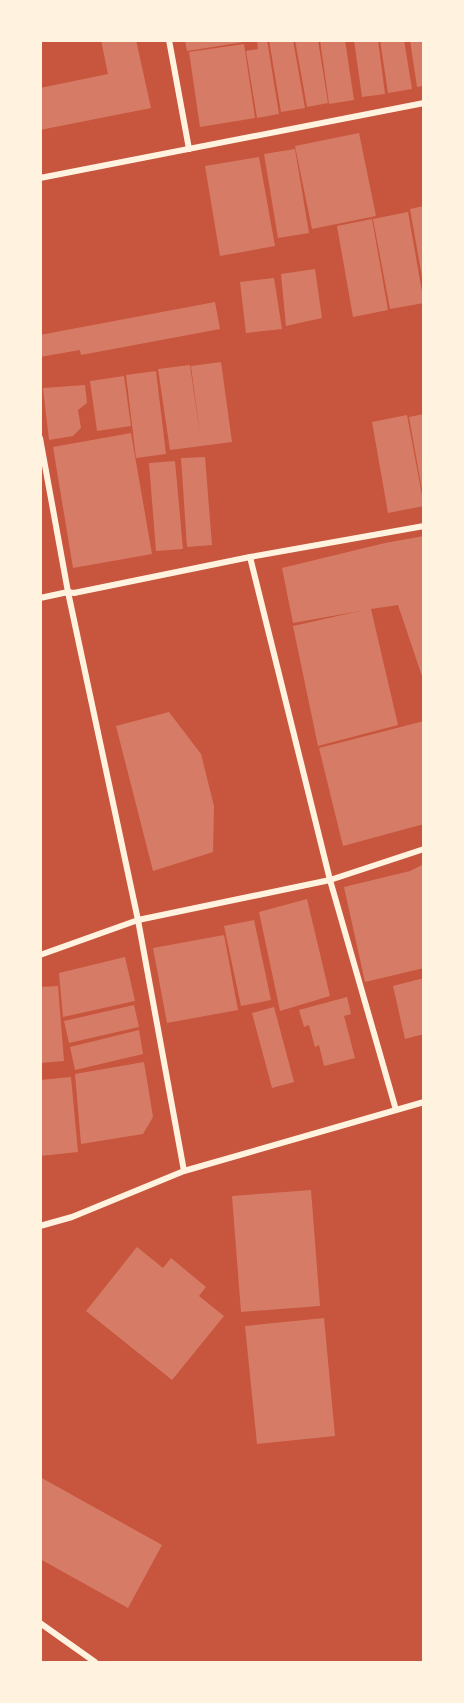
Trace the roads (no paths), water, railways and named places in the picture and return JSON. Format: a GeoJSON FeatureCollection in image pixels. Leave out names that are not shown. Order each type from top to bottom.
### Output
{"type":"FeatureCollection","features":[{"type":"Feature","properties":{"kind":"street"},"geometry":{"type":"LineString","coordinates":[[169,40],[189,149]]}},
{"type":"Feature","properties":{"kind":"street"},"geometry":{"type":"LineString","coordinates":[[40,178],[423,103]]}},
{"type":"Feature","properties":{"kind":"street"},"geometry":{"type":"LineString","coordinates":[[40,438],[68,592],[138,920],[184,1171]]}},
{"type":"Feature","properties":{"kind":"street"},"geometry":{"type":"LineString","coordinates":[[40,598],[423,526]]}},
{"type":"Feature","properties":{"kind":"street"},"geometry":{"type":"LineString","coordinates":[[250,557],[330,880],[396,1110]]}},
{"type":"Feature","properties":{"kind":"street"},"geometry":{"type":"LineString","coordinates":[[40,955],[138,920],[330,880],[423,849]]}},
{"type":"Feature","properties":{"kind":"street"},"geometry":{"type":"LineString","coordinates":[[40,1226],[72,1217],[184,1171],[423,1102]]}},
{"type":"Feature","properties":{"kind":"street"},"geometry":{"type":"LineString","coordinates":[[40,1623],[95,1662]]}}]}
